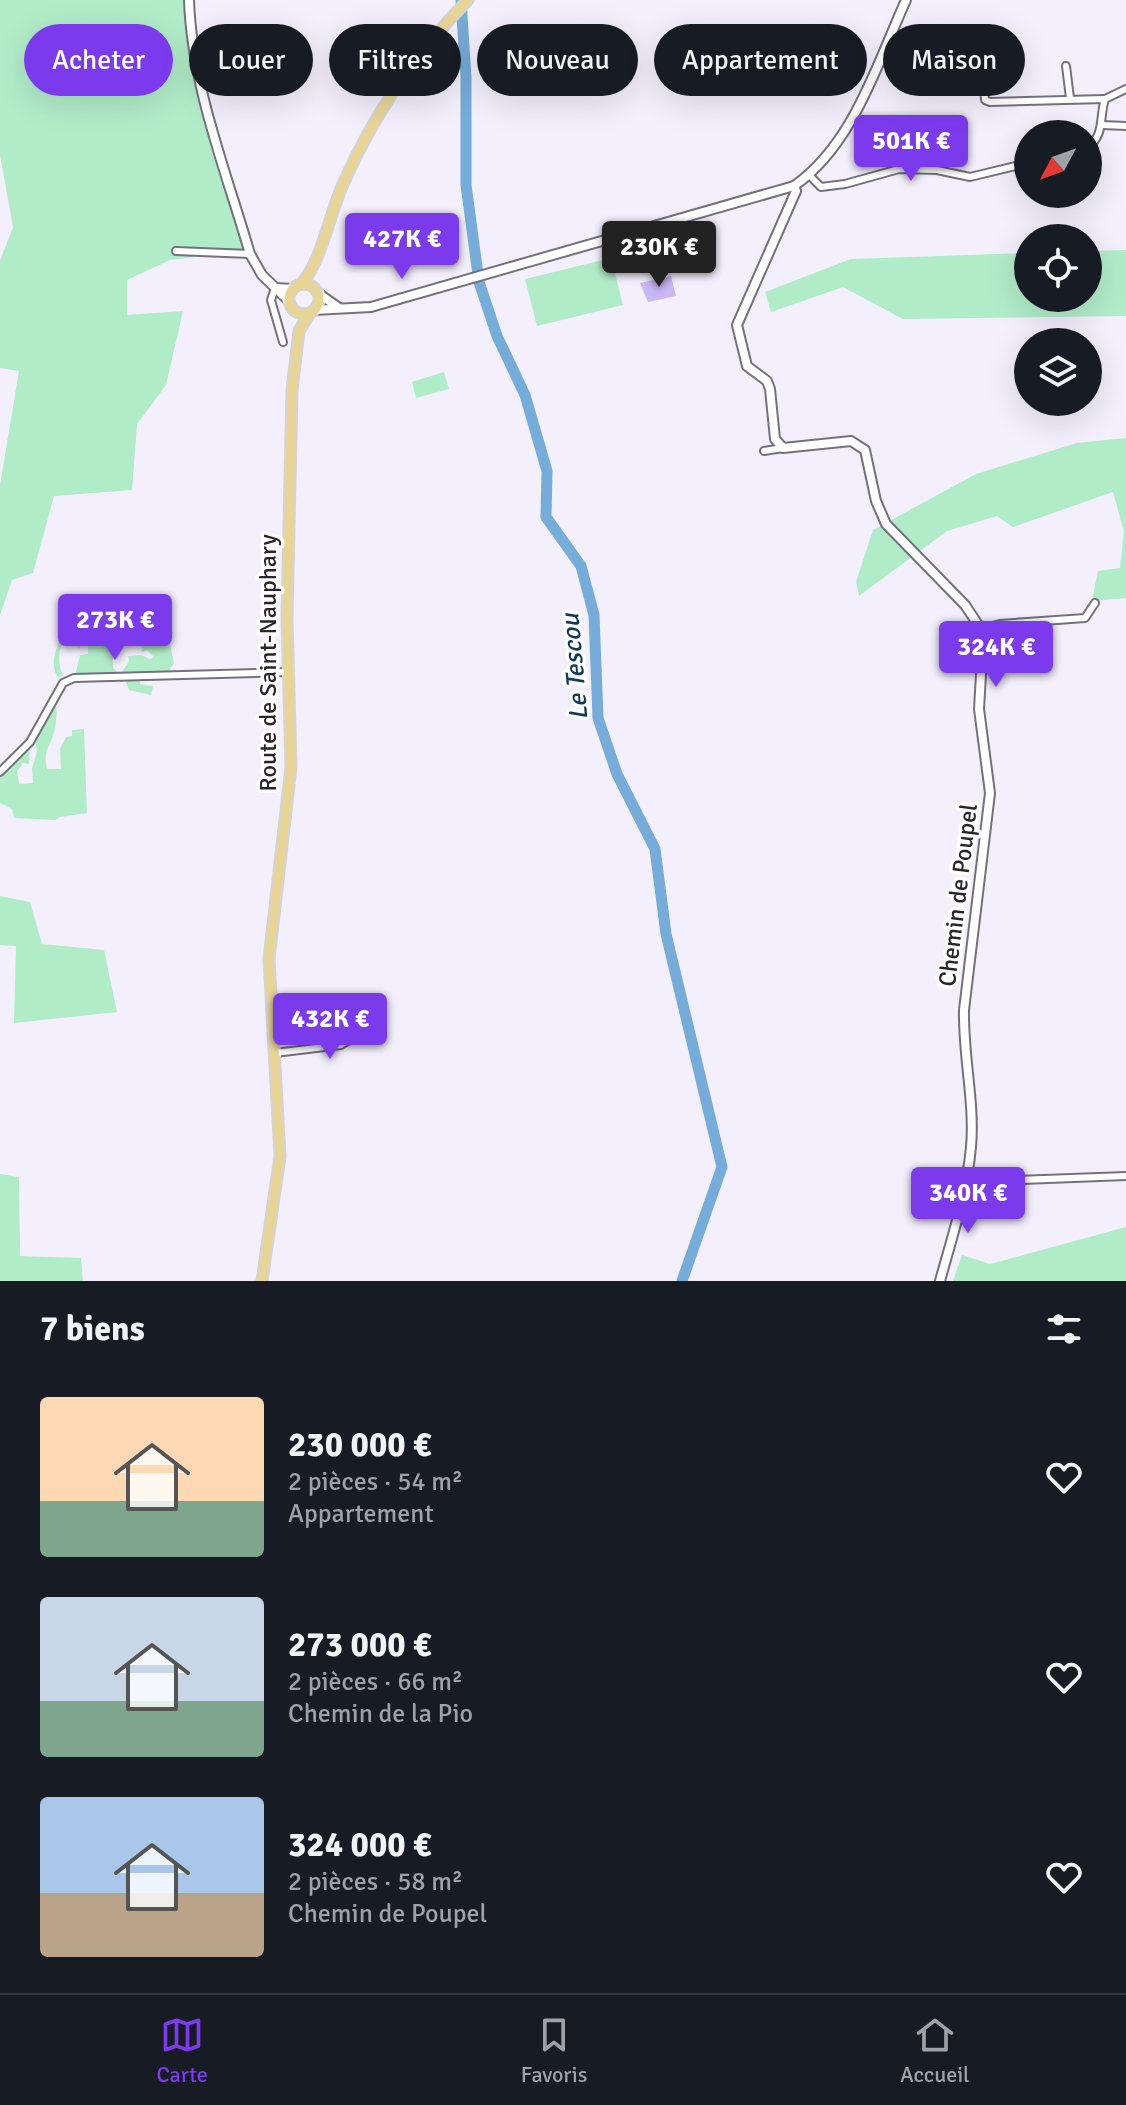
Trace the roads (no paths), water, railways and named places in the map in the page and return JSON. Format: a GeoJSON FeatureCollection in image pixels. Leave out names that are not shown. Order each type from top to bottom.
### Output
{"type":"FeatureCollection","features":[{"type":"Feature","properties":{"kind":"main road"},"geometry":{"type":"LineString","coordinates":[[314,263],[319,302],[312,312],[292,306],[297,286],[314,263],[330,214],[358,151],[381,110],[421,53],[468,0]]}},
{"type":"Feature","properties":{"kind":"main road"},"geometry":{"type":"LineString","coordinates":[[297,286],[310,284],[318,292]]}},
{"type":"Feature","properties":{"kind":"main road","name":"Route de Saint-Nauphary"},"geometry":{"type":"LineString","coordinates":[[262,1281],[280,1156],[269,953],[290,782],[288,672],[292,390],[299,331],[292,306]]}},
{"type":"Feature","properties":{"kind":"main road","name":"Route de Saint-Nauphary"},"geometry":{"type":"LineString","coordinates":[[299,331],[312,312]]}},
{"type":"Feature","properties":{"kind":"street"},"geometry":{"type":"LineString","coordinates":[[189,0],[196,66],[250,254],[262,275],[292,306]]}},
{"type":"Feature","properties":{"kind":"street"},"geometry":{"type":"LineString","coordinates":[[312,312],[371,307],[794,186],[810,176],[837,143],[868,85],[906,0]]}},
{"type":"Feature","properties":{"kind":"street"},"geometry":{"type":"LineString","coordinates":[[1066,66],[1070,98]]}},
{"type":"Feature","properties":{"kind":"street"},"geometry":{"type":"LineString","coordinates":[[985,96],[990,102],[1105,99],[1126,89]]}},
{"type":"Feature","properties":{"kind":"street"},"geometry":{"type":"LineString","coordinates":[[1105,99],[1102,125],[1126,126]]}},
{"type":"Feature","properties":{"kind":"street"},"geometry":{"type":"LineString","coordinates":[[810,176],[821,187],[845,184],[899,169],[937,170],[970,177],[1014,166]]}},
{"type":"Feature","properties":{"kind":"street"},"geometry":{"type":"LineString","coordinates":[[783,448],[775,439],[767,381],[747,366],[737,328],[796,191],[794,186]]}},
{"type":"Feature","properties":{"kind":"street"},"geometry":{"type":"LineString","coordinates":[[176,251],[250,254]]}},
{"type":"Feature","properties":{"kind":"street"},"geometry":{"type":"LineString","coordinates":[[275,288],[297,286]]}},
{"type":"Feature","properties":{"kind":"street"},"geometry":{"type":"LineString","coordinates":[[275,288],[271,300],[283,342]]}},
{"type":"Feature","properties":{"kind":"street"},"geometry":{"type":"LineString","coordinates":[[318,292],[339,308]]}},
{"type":"Feature","properties":{"kind":"street"},"geometry":{"type":"LineString","coordinates":[[764,451],[851,441],[860,445],[865,450],[876,501],[886,524],[958,597],[981,629],[1000,624],[1085,618],[1095,603]]}},
{"type":"Feature","properties":{"kind":"street","name":"Chemin de Poupel"},"geometry":{"type":"LineString","coordinates":[[940,1281],[966,1182],[971,1146],[971,1108],[963,1046],[964,1010],[990,793],[979,709],[981,629]]}},
{"type":"Feature","properties":{"kind":"street"},"geometry":{"type":"LineString","coordinates":[[0,772],[30,742],[63,683],[74,678],[288,672]]}},
{"type":"Feature","properties":{"kind":"street"},"geometry":{"type":"LineString","coordinates":[[275,1053],[341,1045],[356,1036],[379,1034]]}},
{"type":"Feature","properties":{"kind":"street"},"geometry":{"type":"LineString","coordinates":[[966,1182],[1126,1176]]}},
{"type":"Feature","properties":{"kind":"waterway","name":"Le Tescou"},"geometry":{"type":"LineString","coordinates":[[461,0],[466,77],[466,185],[479,282],[497,336],[525,395],[547,471],[546,517],[581,566],[594,615],[598,718],[617,774],[655,849],[666,934],[722,1167],[682,1281]]}}]}
